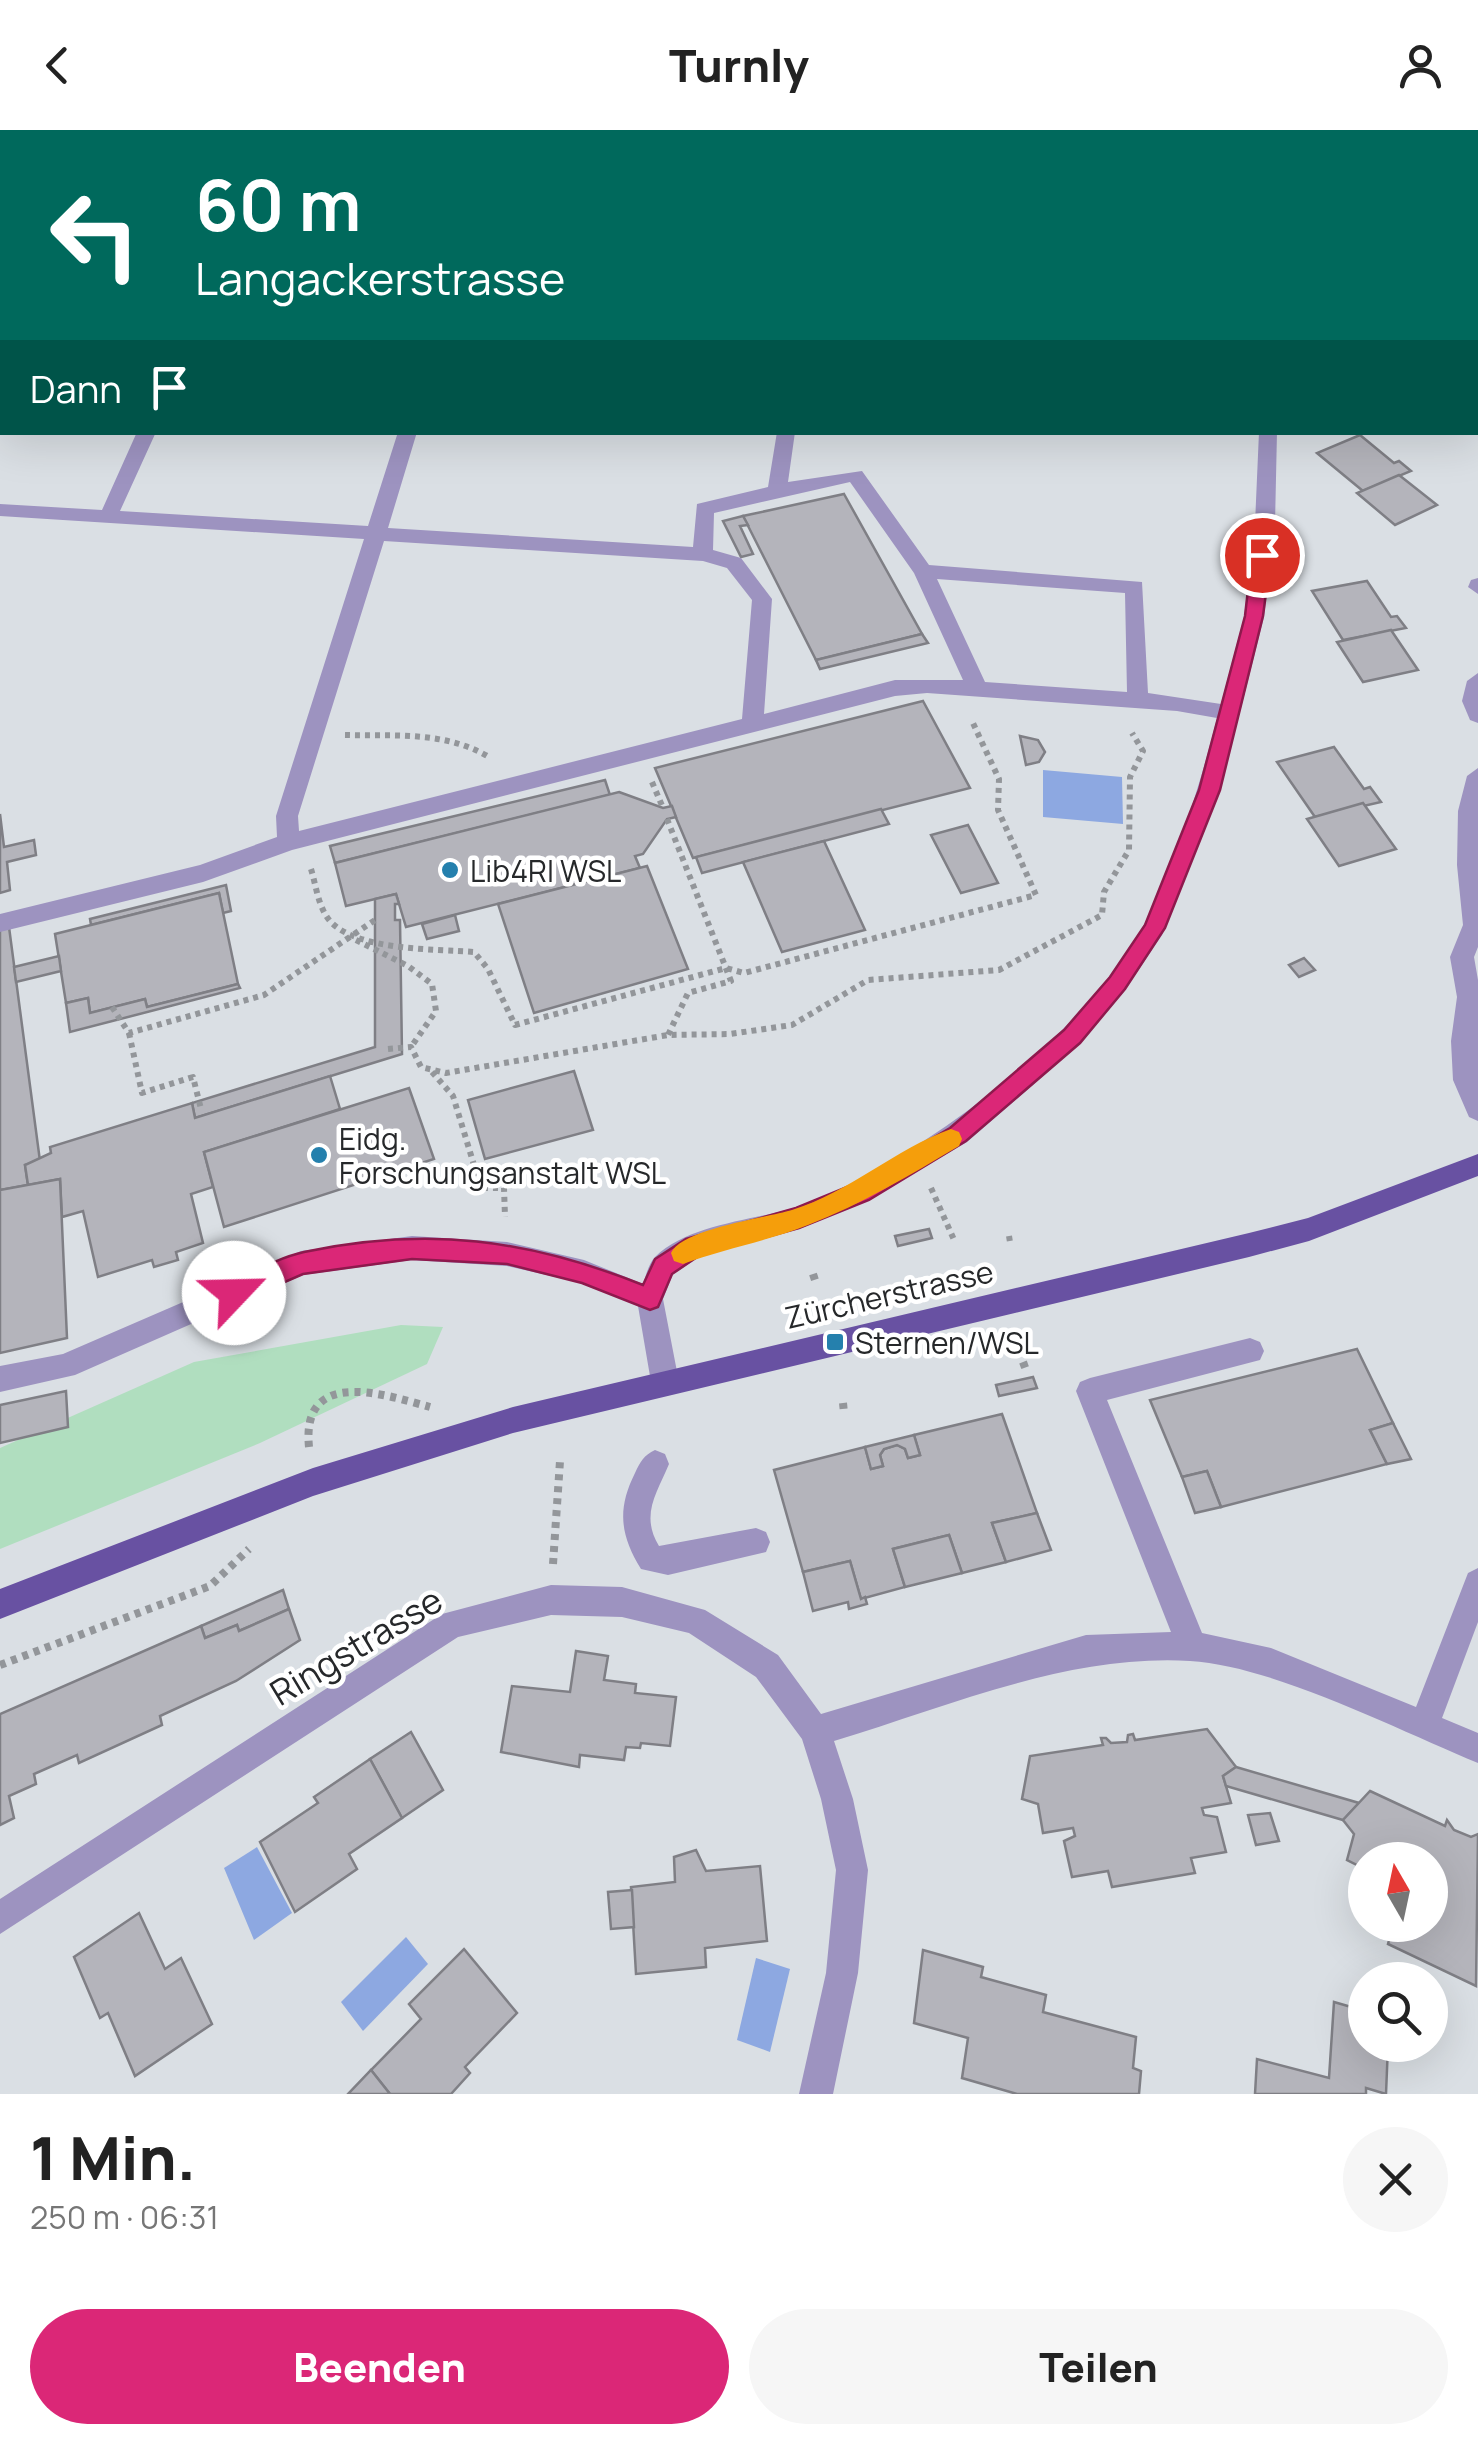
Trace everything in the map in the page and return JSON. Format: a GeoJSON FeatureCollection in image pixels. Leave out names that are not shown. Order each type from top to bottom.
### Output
{"type":"FeatureCollection","features":[{"type":"Feature","properties":{"kind":"main road","name":"Zürcherstrasse"},"geometry":{"type":"LineString","coordinates":[[0,1604],[312,1482],[513,1420],[1264,1241],[1364,1210],[1478,1165]]}},
{"type":"Feature","properties":{"kind":"street"},"geometry":{"type":"LineString","coordinates":[[108,518],[146,435]]}},
{"type":"Feature","properties":{"kind":"street"},"geometry":{"type":"LineString","coordinates":[[295,841],[287,816],[407,435]]}},
{"type":"Feature","properties":{"kind":"street"},"geometry":{"type":"LineString","coordinates":[[777,491],[786,435]]}},
{"type":"Feature","properties":{"kind":"street"},"geometry":{"type":"LineString","coordinates":[[665,1382],[650,1299],[663,1266],[694,1246],[799,1218],[860,1192],[915,1162],[998,1102],[1072,1036],[1118,983],[1154,928],[1210,790],[1254,616],[1265,524],[1268,435]]}},
{"type":"Feature","properties":{"kind":"street"},"geometry":{"type":"LineString","coordinates":[[703,554],[704,509],[855,475],[923,571],[967,688]]}},
{"type":"Feature","properties":{"kind":"street"},"geometry":{"type":"LineString","coordinates":[[0,510],[703,554],[734,563],[762,599],[752,725]]}},
{"type":"Feature","properties":{"kind":"street"},"geometry":{"type":"LineString","coordinates":[[923,571],[1135,587],[1138,701]]}},
{"type":"Feature","properties":{"kind":"street"},"geometry":{"type":"LineString","coordinates":[[1478,681],[1474,700],[1478,715]]}},
{"type":"Feature","properties":{"kind":"street"},"geometry":{"type":"LineString","coordinates":[[0,922],[203,873],[295,841],[895,688],[967,688],[1138,701],[1230,714]]}},
{"type":"Feature","properties":{"kind":"street"},"geometry":{"type":"LineString","coordinates":[[1478,776],[1470,811],[1468,865],[1476,925],[1462,957],[1470,1017],[1463,1042],[1465,1080],[1478,1110]]}},
{"type":"Feature","properties":{"kind":"street"},"geometry":{"type":"LineString","coordinates":[[0,1379],[65,1366],[302,1264],[412,1248],[507,1254],[584,1272],[650,1299]]}},
{"type":"Feature","properties":{"kind":"street"},"geometry":{"type":"LineString","coordinates":[[1192,1646],[1090,1391],[1250,1351]]}},
{"type":"Feature","properties":{"kind":"street"},"geometry":{"type":"LineString","coordinates":[[655,1464],[636,1494],[632,1520],[651,1559],[668,1561],[756,1542]]}},
{"type":"Feature","properties":{"kind":"street"},"geometry":{"type":"LineString","coordinates":[[1424,1725],[1478,1583]]}},
{"type":"Feature","properties":{"kind":"street","name":"Ringstrasse"},"geometry":{"type":"LineString","coordinates":[[0,1918],[452,1624],[550,1600],[622,1602],[695,1620],[767,1666],[814,1731],[838,1799],[852,1870],[842,1973],[816,2094]]}},
{"type":"Feature","properties":{"kind":"street"},"geometry":{"type":"LineString","coordinates":[[814,1731],[1086,1650],[1192,1646],[1271,1664],[1478,1748]]}},
{"type":"Feature","properties":{"kind":"path"},"geometry":{"type":"LineString","coordinates":[[348,935],[415,948],[474,952],[488,968],[515,1025],[726,968],[744,973],[1036,895],[998,810],[999,778],[967,688]]}},
{"type":"Feature","properties":{"kind":"path"},"geometry":{"type":"LineString","coordinates":[[411,1047],[421,1067],[446,1074],[668,1036],[730,1034],[792,1025],[868,980],[998,970],[1094,922],[1102,915],[1104,892],[1129,850],[1130,777],[1143,751],[1120,722],[1100,713],[1106,699]]}},
{"type":"Feature","properties":{"kind":"path"},"geometry":{"type":"LineString","coordinates":[[313,733],[437,740],[477,748],[494,761],[508,787]]}},
{"type":"Feature","properties":{"kind":"path"},"geometry":{"type":"LineString","coordinates":[[667,819],[731,981],[688,993],[668,1036]]}},
{"type":"Feature","properties":{"kind":"path"},"geometry":{"type":"LineString","coordinates":[[295,841],[332,924],[408,966],[432,984],[436,1011],[411,1047]]}},
{"type":"Feature","properties":{"kind":"path"},"geometry":{"type":"LineString","coordinates":[[129,1033],[264,995],[375,920]]}},
{"type":"Feature","properties":{"kind":"path"},"geometry":{"type":"LineString","coordinates":[[112,1006],[129,1033],[142,1092],[193,1077],[201,1109]]}},
{"type":"Feature","properties":{"kind":"path"},"geometry":{"type":"LineString","coordinates":[[388,1049],[411,1047]]}},
{"type":"Feature","properties":{"kind":"path"},"geometry":{"type":"LineString","coordinates":[[432,1072],[452,1096],[481,1188],[504,1188],[507,1254]]}},
{"type":"Feature","properties":{"kind":"path"},"geometry":{"type":"LineString","coordinates":[[932,1190],[955,1242]]}},
{"type":"Feature","properties":{"kind":"path"},"geometry":{"type":"LineString","coordinates":[[312,1482],[308,1428],[317,1404],[327,1396],[356,1391],[448,1410]]}},
{"type":"Feature","properties":{"kind":"path"},"geometry":{"type":"LineString","coordinates":[[550,1600],[560,1461]]}},
{"type":"Feature","properties":{"kind":"path"},"geometry":{"type":"LineString","coordinates":[[0,1665],[210,1586],[254,1544]]}},
{"type":"Feature","properties":{"kind":"green space"},"geometry":{"type":"Polygon","coordinates":[[[401,1325],[443,1327],[427,1364],[260,1443],[0,1549],[0,1448],[194,1362],[401,1325]]]}},
{"type":"Feature","properties":{"kind":"water"},"geometry":{"type":"Polygon","coordinates":[[[1043,770],[1122,777],[1123,824],[1043,817],[1043,770]]]}},
{"type":"Feature","properties":{"kind":"water"},"geometry":{"type":"Polygon","coordinates":[[[257,1847],[292,1913],[254,1940],[224,1868],[257,1847]]]}},
{"type":"Feature","properties":{"kind":"water"},"geometry":{"type":"Polygon","coordinates":[[[406,1937],[428,1964],[363,2031],[341,2002],[406,1937]]]}},
{"type":"Feature","properties":{"kind":"water"},"geometry":{"type":"Polygon","coordinates":[[[756,1958],[790,1969],[770,2052],[737,2040],[756,1958]]]}},
{"type":"Feature","properties":{"kind":"building"},"geometry":{"type":"Polygon","coordinates":[[[1360,435],[1394,463],[1399,461],[1411,471],[1363,491],[1317,453],[1360,435]]]}},
{"type":"Feature","properties":{"kind":"building"},"geometry":{"type":"Polygon","coordinates":[[[1399,475],[1437,505],[1395,525],[1357,493],[1399,475]]]}},
{"type":"Feature","properties":{"kind":"building"},"geometry":{"type":"Polygon","coordinates":[[[844,494],[922,634],[816,660],[743,516],[844,494]]]}},
{"type":"Feature","properties":{"kind":"building"},"geometry":{"type":"Polygon","coordinates":[[[743,516],[748,525],[740,526],[753,554],[741,557],[723,521],[743,516]]]}},
{"type":"Feature","properties":{"kind":"building"},"geometry":{"type":"Polygon","coordinates":[[[1367,581],[1391,617],[1397,616],[1406,628],[1343,640],[1312,591],[1367,581]]]}},
{"type":"Feature","properties":{"kind":"building"},"geometry":{"type":"Polygon","coordinates":[[[1391,630],[1418,670],[1363,682],[1337,642],[1391,630]]]}},
{"type":"Feature","properties":{"kind":"building"},"geometry":{"type":"Polygon","coordinates":[[[922,634],[928,643],[820,669],[816,660],[922,634]]]}},
{"type":"Feature","properties":{"kind":"building"},"geometry":{"type":"Polygon","coordinates":[[[923,701],[970,788],[693,858],[655,768],[923,701]]]}},
{"type":"Feature","properties":{"kind":"building"},"geometry":{"type":"Polygon","coordinates":[[[1020,736],[1038,740],[1045,752],[1039,762],[1026,765],[1020,736]]]}},
{"type":"Feature","properties":{"kind":"building"},"geometry":{"type":"Polygon","coordinates":[[[1334,747],[1364,789],[1370,787],[1381,802],[1315,817],[1277,762],[1334,747]]]}},
{"type":"Feature","properties":{"kind":"building"},"geometry":{"type":"Polygon","coordinates":[[[605,780],[610,795],[335,863],[330,846],[605,780]]]}},
{"type":"Feature","properties":{"kind":"building"},"geometry":{"type":"Polygon","coordinates":[[[619,792],[663,808],[672,806],[676,817],[667,819],[643,854],[635,856],[640,868],[406,927],[396,894],[346,906],[335,863],[619,792]]]}},
{"type":"Feature","properties":{"kind":"building"},"geometry":{"type":"Polygon","coordinates":[[[1363,803],[1396,849],[1339,866],[1307,819],[1363,803]]]}},
{"type":"Feature","properties":{"kind":"building"},"geometry":{"type":"Polygon","coordinates":[[[881,809],[889,824],[702,873],[696,857],[881,809]]]}},
{"type":"Feature","properties":{"kind":"building"},"geometry":{"type":"Polygon","coordinates":[[[0,814],[4,847],[34,840],[36,855],[7,862],[10,890],[0,893],[0,814]]]}},
{"type":"Feature","properties":{"kind":"building"},"geometry":{"type":"Polygon","coordinates":[[[968,825],[998,883],[961,893],[931,835],[968,825]]]}},
{"type":"Feature","properties":{"kind":"building"},"geometry":{"type":"Polygon","coordinates":[[[824,841],[865,930],[782,952],[743,862],[824,841]]]}},
{"type":"Feature","properties":{"kind":"building"},"geometry":{"type":"Polygon","coordinates":[[[647,866],[688,969],[534,1013],[498,904],[647,866]]]}},
{"type":"Feature","properties":{"kind":"building"},"geometry":{"type":"Polygon","coordinates":[[[226,885],[231,911],[223,913],[219,893],[91,925],[90,919],[226,885]]]}},
{"type":"Feature","properties":{"kind":"building"},"geometry":{"type":"Polygon","coordinates":[[[219,893],[238,984],[147,1007],[145,999],[90,1013],[88,998],[66,1003],[55,934],[219,893]]]}},
{"type":"Feature","properties":{"kind":"building"},"geometry":{"type":"Polygon","coordinates":[[[396,894],[399,904],[395,904],[395,920],[400,920],[402,1054],[195,1118],[192,1103],[375,1047],[375,899],[396,894]]]}},
{"type":"Feature","properties":{"kind":"building"},"geometry":{"type":"Polygon","coordinates":[[[455,915],[459,931],[427,939],[422,924],[455,915]]]}},
{"type":"Feature","properties":{"kind":"building"},"geometry":{"type":"Polygon","coordinates":[[[9,927],[40,1161],[25,1165],[28,1185],[0,1190],[0,929],[9,927]]]}},
{"type":"Feature","properties":{"kind":"building"},"geometry":{"type":"Polygon","coordinates":[[[59,956],[61,971],[16,982],[14,967],[59,956]]]}},
{"type":"Feature","properties":{"kind":"building"},"geometry":{"type":"Polygon","coordinates":[[[1304,958],[1315,970],[1299,977],[1289,965],[1304,958]]]}},
{"type":"Feature","properties":{"kind":"building"},"geometry":{"type":"Polygon","coordinates":[[[238,984],[240,988],[70,1032],[66,1003],[88,998],[90,1013],[145,999],[147,1007],[238,984]]]}},
{"type":"Feature","properties":{"kind":"building"},"geometry":{"type":"Polygon","coordinates":[[[574,1071],[593,1130],[485,1159],[468,1100],[574,1071]]]}},
{"type":"Feature","properties":{"kind":"building"},"geometry":{"type":"Polygon","coordinates":[[[330,1076],[340,1109],[204,1152],[213,1187],[191,1194],[203,1243],[176,1252],[178,1260],[154,1267],[152,1260],[98,1277],[83,1211],[62,1217],[60,1179],[28,1185],[25,1165],[51,1153],[50,1147],[192,1103],[195,1118],[330,1076]]]}},
{"type":"Feature","properties":{"kind":"building","name":"Eidg. Forschungsanstalt WSL"},"geometry":{"type":"Polygon","coordinates":[[[409,1088],[434,1159],[224,1227],[204,1152],[409,1088]]]}},
{"type":"Feature","properties":{"kind":"building"},"geometry":{"type":"Polygon","coordinates":[[[60,1179],[67,1338],[0,1353],[0,1190],[60,1179]]]}},
{"type":"Feature","properties":{"kind":"building"},"geometry":{"type":"Polygon","coordinates":[[[929,1229],[932,1238],[898,1246],[895,1236],[929,1229]]]}},
{"type":"Feature","properties":{"kind":"building"},"geometry":{"type":"Polygon","coordinates":[[[1357,1349],[1393,1423],[1370,1430],[1387,1464],[1221,1507],[1207,1471],[1182,1477],[1150,1400],[1357,1349]]]}},
{"type":"Feature","properties":{"kind":"building"},"geometry":{"type":"Polygon","coordinates":[[[1033,1377],[1037,1388],[999,1396],[996,1385],[1033,1377]]]}},
{"type":"Feature","properties":{"kind":"building"},"geometry":{"type":"Polygon","coordinates":[[[66,1391],[68,1427],[0,1443],[0,1405],[66,1391]]]}},
{"type":"Feature","properties":{"kind":"building"},"geometry":{"type":"Polygon","coordinates":[[[1002,1414],[1037,1513],[992,1523],[1006,1562],[962,1573],[949,1535],[893,1549],[905,1587],[861,1599],[850,1561],[803,1572],[774,1470],[865,1447],[871,1469],[883,1466],[880,1455],[884,1449],[897,1445],[905,1449],[908,1458],[920,1455],[914,1435],[1002,1414]]]}},
{"type":"Feature","properties":{"kind":"building"},"geometry":{"type":"Polygon","coordinates":[[[1393,1423],[1411,1459],[1387,1464],[1370,1430],[1393,1423]]]}},
{"type":"Feature","properties":{"kind":"building"},"geometry":{"type":"Polygon","coordinates":[[[914,1435],[920,1455],[908,1458],[905,1449],[897,1445],[884,1449],[880,1455],[883,1466],[871,1469],[865,1447],[914,1435]]]}},
{"type":"Feature","properties":{"kind":"building"},"geometry":{"type":"Polygon","coordinates":[[[1207,1471],[1221,1507],[1195,1513],[1182,1477],[1207,1471]]]}},
{"type":"Feature","properties":{"kind":"building"},"geometry":{"type":"Polygon","coordinates":[[[1037,1513],[1051,1550],[1006,1562],[992,1523],[1037,1513]]]}},
{"type":"Feature","properties":{"kind":"building"},"geometry":{"type":"Polygon","coordinates":[[[949,1535],[962,1573],[905,1587],[893,1549],[949,1535]]]}},
{"type":"Feature","properties":{"kind":"building"},"geometry":{"type":"Polygon","coordinates":[[[850,1561],[861,1599],[865,1597],[867,1604],[849,1609],[848,1602],[813,1611],[803,1572],[850,1561]]]}},
{"type":"Feature","properties":{"kind":"building"},"geometry":{"type":"Polygon","coordinates":[[[283,1590],[289,1609],[239,1631],[237,1625],[205,1638],[201,1626],[283,1590]]]}},
{"type":"Feature","properties":{"kind":"building"},"geometry":{"type":"Polygon","coordinates":[[[289,1609],[300,1640],[236,1681],[160,1716],[162,1725],[79,1763],[77,1755],[34,1774],[36,1784],[9,1796],[14,1818],[0,1825],[0,1714],[201,1626],[205,1638],[237,1625],[239,1631],[289,1609]]]}},
{"type":"Feature","properties":{"kind":"building"},"geometry":{"type":"Polygon","coordinates":[[[576,1651],[608,1656],[604,1680],[636,1684],[635,1693],[676,1697],[670,1746],[641,1743],[640,1748],[626,1747],[624,1760],[580,1755],[579,1767],[501,1752],[512,1686],[570,1692],[576,1651]]]}},
{"type":"Feature","properties":{"kind":"building"},"geometry":{"type":"Polygon","coordinates":[[[1207,1729],[1236,1767],[1223,1776],[1231,1803],[1202,1808],[1204,1815],[1217,1817],[1226,1852],[1191,1858],[1195,1873],[1112,1887],[1108,1871],[1072,1877],[1064,1841],[1075,1836],[1073,1828],[1043,1833],[1038,1804],[1022,1799],[1030,1756],[1103,1745],[1101,1738],[1111,1743],[1127,1742],[1128,1735],[1133,1734],[1135,1740],[1207,1729]]]}},
{"type":"Feature","properties":{"kind":"building"},"geometry":{"type":"Polygon","coordinates":[[[411,1732],[443,1790],[402,1818],[370,1759],[411,1732]]]}},
{"type":"Feature","properties":{"kind":"building"},"geometry":{"type":"Polygon","coordinates":[[[370,1759],[402,1818],[349,1854],[357,1869],[295,1912],[260,1842],[318,1803],[314,1797],[370,1759]]]}},
{"type":"Feature","properties":{"kind":"building"},"geometry":{"type":"Polygon","coordinates":[[[1236,1767],[1359,1803],[1343,1820],[1226,1786],[1223,1776],[1236,1767]]]}},
{"type":"Feature","properties":{"kind":"building"},"geometry":{"type":"Polygon","coordinates":[[[1370,1791],[1445,1826],[1447,1820],[1454,1830],[1471,1837],[1478,1834],[1476,1986],[1448,1973],[1448,1962],[1426,1962],[1388,1944],[1448,1942],[1448,1842],[1352,1842],[1354,1834],[1343,1820],[1370,1791]]]}},
{"type":"Feature","properties":{"kind":"building"},"geometry":{"type":"Polygon","coordinates":[[[1270,1813],[1279,1841],[1256,1845],[1248,1815],[1270,1813]]]}},
{"type":"Feature","properties":{"kind":"building"},"geometry":{"type":"Polygon","coordinates":[[[696,1850],[706,1871],[760,1866],[767,1941],[705,1948],[706,1967],[636,1974],[631,1887],[675,1882],[674,1857],[696,1850]]]}},
{"type":"Feature","properties":{"kind":"building"},"geometry":{"type":"Polygon","coordinates":[[[632,1890],[634,1927],[611,1929],[608,1892],[632,1890]]]}},
{"type":"Feature","properties":{"kind":"building"},"geometry":{"type":"Polygon","coordinates":[[[139,1913],[165,1969],[181,1958],[212,2024],[135,2076],[108,2013],[100,2018],[74,1957],[139,1913]]]}},
{"type":"Feature","properties":{"kind":"building"},"geometry":{"type":"Polygon","coordinates":[[[464,1949],[517,2013],[465,2067],[470,2073],[451,2094],[390,2094],[371,2070],[421,2019],[409,2004],[464,1949]]]}},
{"type":"Feature","properties":{"kind":"building"},"geometry":{"type":"Polygon","coordinates":[[[923,1950],[983,1967],[981,1977],[1046,1995],[1043,2012],[1136,2037],[1133,2068],[1141,2071],[1139,2094],[1017,2094],[962,2078],[968,2038],[914,2023],[923,1950]]]}},
{"type":"Feature","properties":{"kind":"building"},"geometry":{"type":"Polygon","coordinates":[[[1334,2002],[1348,2006],[1348,2062],[1387,2062],[1386,2094],[1366,2088],[1366,2094],[1255,2094],[1257,2059],[1329,2078],[1334,2002]]]}},
{"type":"Feature","properties":{"kind":"building"},"geometry":{"type":"Polygon","coordinates":[[[371,2070],[390,2094],[348,2094],[371,2070]]]}},
{"type":"Feature","properties":{"kind":"slow traffic"},"geometry":{"type":"LineString","coordinates":[[683,1253],[694,1246],[799,1218],[860,1192],[951,1139]]}},
{"type":"Feature","properties":{"kind":"place","name":"Lib4RI WSL"},"geometry":{"type":"Point","coordinates":[450,870]}},
{"type":"Feature","properties":{"kind":"place","name":"Eidg. Forschungsanstalt WSL"},"geometry":{"type":"Point","coordinates":[319,1155]}},
{"type":"Feature","properties":{"kind":"place","name":"Sternen/WSL"},"geometry":{"type":"Point","coordinates":[835,1342]}},
{"type":"Feature","properties":{"kind":"route"},"geometry":{"type":"LineString","coordinates":[[234,1293],[302,1264],[412,1248],[507,1254],[584,1272],[650,1299],[663,1266],[694,1246],[799,1218],[860,1192],[958,1134],[1072,1036],[1118,983],[1154,928],[1210,790],[1254,616],[1262,555]]}}]}
